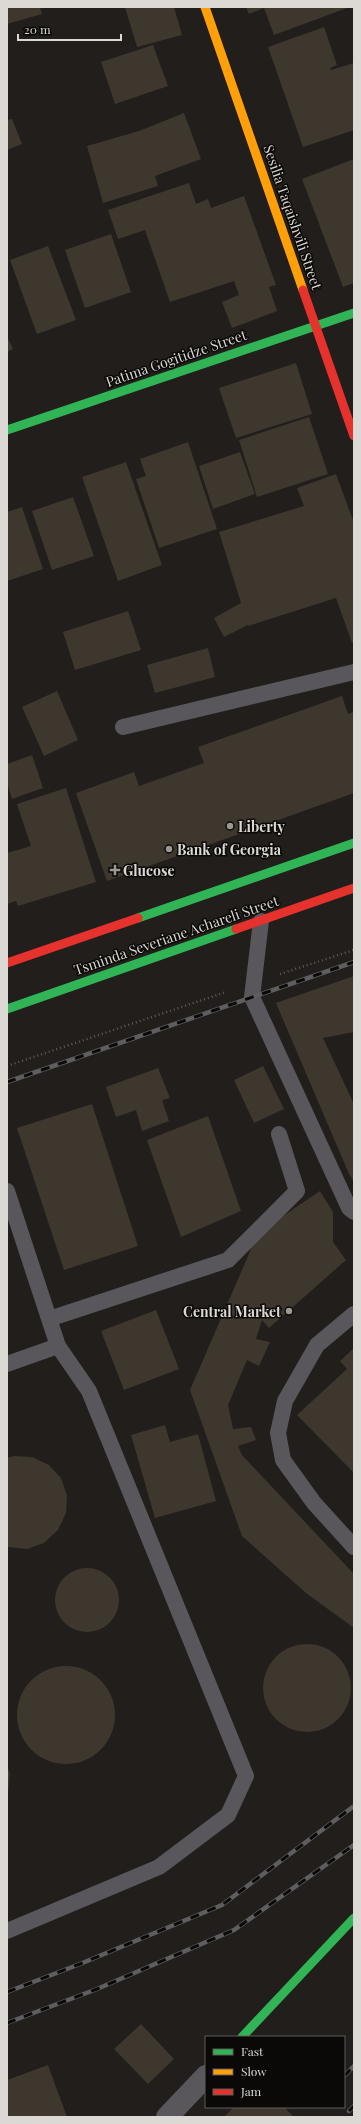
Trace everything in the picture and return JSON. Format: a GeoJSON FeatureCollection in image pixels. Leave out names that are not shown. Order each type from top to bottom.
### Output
{"type":"FeatureCollection","features":[{"type":"Feature","properties":{"kind":"street","name":"Sesilia Taqaishvili Street"},"geometry":{"type":"LineString","coordinates":[[205,7],[354,436]]}},
{"type":"Feature","properties":{"kind":"street","name":"Patima Gogitidze Street"},"geometry":{"type":"LineString","coordinates":[[7,430],[354,313]]}},
{"type":"Feature","properties":{"kind":"street","name":"Tsminda Severiane Achareli Street"},"geometry":{"type":"LineString","coordinates":[[7,963],[354,843]]}},
{"type":"Feature","properties":{"kind":"street","name":"Tsminda Severiane Achareli Street"},"geometry":{"type":"LineString","coordinates":[[7,1009],[354,888]]}},
{"type":"Feature","properties":{"kind":"street"},"geometry":{"type":"LineString","coordinates":[[243,2036],[354,1918]]}},
{"type":"Feature","properties":{"kind":"street"},"geometry":{"type":"LineString","coordinates":[[167,2117],[205,2077]]}},
{"type":"Feature","properties":{"kind":"lane"},"geometry":{"type":"LineString","coordinates":[[123,727],[354,672]]}},
{"type":"Feature","properties":{"kind":"lane"},"geometry":{"type":"LineString","coordinates":[[261,921],[252,998],[349,1208],[354,1212]]}},
{"type":"Feature","properties":{"kind":"lane"},"geometry":{"type":"LineString","coordinates":[[49,1319],[228,1260],[297,1191],[278,1134]]}},
{"type":"Feature","properties":{"kind":"lane"},"geometry":{"type":"LineString","coordinates":[[7,1191],[58,1346],[89,1391],[246,1776],[228,1815],[159,1867],[7,1931]]}},
{"type":"Feature","properties":{"kind":"lane"},"geometry":{"type":"LineString","coordinates":[[354,1314],[317,1345],[285,1401],[278,1433],[283,1460],[314,1503],[354,1547]]}},
{"type":"Feature","properties":{"kind":"lane"},"geometry":{"type":"LineString","coordinates":[[7,1364],[58,1346]]}},
{"type":"Feature","properties":{"kind":"path"},"geometry":{"type":"LineString","coordinates":[[7,1066],[354,950]]}},
{"type":"Feature","properties":{"kind":"building"},"geometry":{"type":"Polygon","coordinates":[[[7,7],[40,7],[42,14],[7,24],[7,7]]]}},
{"type":"Feature","properties":{"kind":"building"},"geometry":{"type":"Polygon","coordinates":[[[125,7],[174,7],[182,35],[137,47],[125,7]]]}},
{"type":"Feature","properties":{"kind":"building"},"geometry":{"type":"Polygon","coordinates":[[[246,7],[347,8],[274,35],[264,8],[249,14],[246,7]]]}},
{"type":"Feature","properties":{"kind":"building"},"geometry":{"type":"Polygon","coordinates":[[[324,27],[337,65],[330,68],[331,70],[354,63],[354,130],[303,147],[268,47],[324,27]]]}},
{"type":"Feature","properties":{"kind":"building"},"geometry":{"type":"Polygon","coordinates":[[[153,45],[168,86],[115,104],[101,62],[153,45]]]}},
{"type":"Feature","properties":{"kind":"building"},"geometry":{"type":"Polygon","coordinates":[[[184,113],[201,159],[155,176],[158,186],[103,203],[87,146],[139,131],[184,113]]]}},
{"type":"Feature","properties":{"kind":"building"},"geometry":{"type":"Polygon","coordinates":[[[12,119],[22,144],[7,150],[7,120],[12,119]]]}},
{"type":"Feature","properties":{"kind":"building"},"geometry":{"type":"Polygon","coordinates":[[[354,159],[354,283],[343,287],[302,179],[354,159]]]}},
{"type":"Feature","properties":{"kind":"building"},"geometry":{"type":"Polygon","coordinates":[[[189,183],[196,204],[208,199],[211,208],[244,196],[276,285],[269,287],[277,311],[232,328],[222,302],[239,295],[234,281],[170,302],[145,230],[118,239],[108,210],[189,183]]]}},
{"type":"Feature","properties":{"kind":"building"},"geometry":{"type":"Polygon","coordinates":[[[111,234],[131,292],[85,308],[65,250],[111,234]]]}},
{"type":"Feature","properties":{"kind":"building"},"geometry":{"type":"Polygon","coordinates":[[[48,246],[76,320],[37,334],[10,260],[48,246]]]}},
{"type":"Feature","properties":{"kind":"building"},"geometry":{"type":"Polygon","coordinates":[[[7,336],[13,349],[7,352],[7,336]]]}},
{"type":"Feature","properties":{"kind":"building"},"geometry":{"type":"Polygon","coordinates":[[[296,363],[312,414],[236,438],[219,388],[296,363]]]}},
{"type":"Feature","properties":{"kind":"building"},"geometry":{"type":"Polygon","coordinates":[[[309,417],[328,474],[257,497],[239,440],[309,417]]]}},
{"type":"Feature","properties":{"kind":"building"},"geometry":{"type":"Polygon","coordinates":[[[188,442],[217,529],[159,548],[136,479],[146,476],[140,459],[188,442]]]}},
{"type":"Feature","properties":{"kind":"building"},"geometry":{"type":"Polygon","coordinates":[[[240,452],[255,494],[213,509],[199,466],[240,452]]]}},
{"type":"Feature","properties":{"kind":"building"},"geometry":{"type":"Polygon","coordinates":[[[126,462],[162,565],[118,581],[82,477],[126,462]]]}},
{"type":"Feature","properties":{"kind":"building"},"geometry":{"type":"Polygon","coordinates":[[[336,474],[354,523],[354,642],[352,643],[336,598],[248,625],[224,637],[214,618],[241,603],[219,532],[304,506],[297,488],[336,474]]]}},
{"type":"Feature","properties":{"kind":"building"},"geometry":{"type":"Polygon","coordinates":[[[73,497],[94,556],[52,570],[32,511],[73,497]]]}},
{"type":"Feature","properties":{"kind":"building"},"geometry":{"type":"Polygon","coordinates":[[[22,507],[43,569],[7,581],[7,512],[22,507]]]}},
{"type":"Feature","properties":{"kind":"building"},"geometry":{"type":"Polygon","coordinates":[[[128,611],[141,650],[75,670],[63,632],[128,611]]]}},
{"type":"Feature","properties":{"kind":"building"},"geometry":{"type":"Polygon","coordinates":[[[208,648],[215,677],[155,693],[147,665],[208,648]]]}},
{"type":"Feature","properties":{"kind":"building"},"geometry":{"type":"Polygon","coordinates":[[[57,691],[78,740],[44,756],[22,707],[57,691]]]}},
{"type":"Feature","properties":{"kind":"building"},"geometry":{"type":"Polygon","coordinates":[[[342,696],[348,714],[354,712],[354,793],[107,881],[76,793],[134,772],[139,786],[204,763],[198,747],[342,696]]]}},
{"type":"Feature","properties":{"kind":"building"},"geometry":{"type":"Polygon","coordinates":[[[32,755],[43,788],[12,799],[7,783],[7,764],[32,755]]]}},
{"type":"Feature","properties":{"kind":"building"},"geometry":{"type":"Polygon","coordinates":[[[66,788],[96,882],[18,906],[16,901],[7,904],[7,853],[31,846],[17,804],[66,788]]]}},
{"type":"Feature","properties":{"kind":"building"},"geometry":{"type":"Polygon","coordinates":[[[354,976],[354,1032],[323,1038],[354,1104],[354,1182],[349,1174],[276,1003],[354,976]]]}},
{"type":"Feature","properties":{"kind":"building"},"geometry":{"type":"Polygon","coordinates":[[[263,1066],[284,1109],[254,1123],[234,1080],[263,1066]]]}},
{"type":"Feature","properties":{"kind":"building"},"geometry":{"type":"Polygon","coordinates":[[[158,1068],[170,1098],[162,1100],[169,1121],[142,1131],[136,1110],[116,1117],[106,1087],[158,1068]]]}},
{"type":"Feature","properties":{"kind":"building"},"geometry":{"type":"Polygon","coordinates":[[[92,1104],[138,1246],[64,1270],[17,1128],[92,1104]]]}},
{"type":"Feature","properties":{"kind":"building"},"geometry":{"type":"Polygon","coordinates":[[[208,1116],[241,1211],[181,1237],[147,1140],[208,1116]]]}},
{"type":"Feature","properties":{"kind":"building"},"geometry":{"type":"Polygon","coordinates":[[[320,1191],[333,1212],[333,1242],[346,1260],[269,1328],[262,1320],[256,1339],[270,1342],[259,1366],[247,1360],[228,1405],[233,1429],[251,1427],[256,1440],[238,1446],[242,1455],[354,1574],[354,1628],[306,1593],[242,1536],[190,1390],[258,1233],[320,1191]]]}},
{"type":"Feature","properties":{"kind":"building"},"geometry":{"type":"Polygon","coordinates":[[[156,1310],[179,1369],[124,1390],[101,1331],[156,1310]]]}},
{"type":"Feature","properties":{"kind":"building"},"geometry":{"type":"Polygon","coordinates":[[[354,1348],[354,1473],[297,1415],[347,1369],[340,1361],[354,1348]]]}},
{"type":"Feature","properties":{"kind":"building"},"geometry":{"type":"Polygon","coordinates":[[[165,1425],[170,1442],[198,1434],[216,1501],[155,1518],[131,1435],[165,1425]]]}},
{"type":"Feature","properties":{"kind":"building"},"geometry":{"type":"Polygon","coordinates":[[[14,1456],[32,1457],[49,1465],[61,1478],[67,1496],[66,1513],[58,1530],[44,1543],[27,1549],[7,1547],[7,1458],[14,1456]]]}},
{"type":"Feature","properties":{"kind":"building"},"geometry":{"type":"Polygon","coordinates":[[[87,1568],[105,1574],[113,1582],[119,1600],[113,1618],[105,1626],[87,1632],[69,1626],[61,1618],[55,1600],[61,1582],[69,1574],[87,1568]]]}},
{"type":"Feature","properties":{"kind":"building"},"geometry":{"type":"Polygon","coordinates":[[[307,1644],[324,1647],[338,1657],[348,1671],[351,1688],[348,1705],[338,1719],[324,1729],[307,1732],[290,1729],[276,1719],[266,1705],[263,1688],[266,1671],[276,1657],[290,1647],[307,1644]]]}},
{"type":"Feature","properties":{"kind":"building"},"geometry":{"type":"Polygon","coordinates":[[[66,1666],[85,1670],[100,1681],[111,1696],[115,1715],[111,1734],[100,1749],[85,1760],[66,1764],[47,1760],[32,1749],[21,1734],[17,1715],[21,1696],[32,1681],[47,1670],[66,1666]]]}},
{"type":"Feature","properties":{"kind":"building"},"geometry":{"type":"Polygon","coordinates":[[[7,1765],[10,1774],[8,1793],[7,1793],[7,1765]]]}},
{"type":"Feature","properties":{"kind":"building"},"geometry":{"type":"Polygon","coordinates":[[[141,2024],[174,2059],[148,2084],[114,2049],[141,2024]]]}},
{"type":"Feature","properties":{"kind":"building"},"geometry":{"type":"Polygon","coordinates":[[[48,2065],[67,2117],[7,2117],[7,2080],[48,2065]]]}},
{"type":"Feature","properties":{"kind":"building"},"geometry":{"type":"Polygon","coordinates":[[[233,2108],[285,2108],[294,2117],[224,2117],[233,2108]]]}},
{"type":"Feature","properties":{"kind":"railway"},"geometry":{"type":"LineString","coordinates":[[7,1082],[354,962]]}},
{"type":"Feature","properties":{"kind":"railway"},"geometry":{"type":"LineString","coordinates":[[7,1992],[80,1964],[222,1905],[354,1806]]}},
{"type":"Feature","properties":{"kind":"railway"},"geometry":{"type":"LineString","coordinates":[[7,2023],[97,1989],[234,1930],[354,1845]]}},
{"type":"Feature","properties":{"kind":"railway"},"geometry":{"type":"LineString","coordinates":[[345,2075],[354,2066]]}},
{"type":"Feature","properties":{"kind":"railway"},"geometry":{"type":"LineString","coordinates":[[349,2111],[354,2106]]}},
{"type":"Feature","properties":{"kind":"traffic: fast"},"geometry":{"type":"LineString","coordinates":[[7,430],[354,313]]}},
{"type":"Feature","properties":{"kind":"traffic: fast"},"geometry":{"type":"LineString","coordinates":[[138,918],[354,843]]}},
{"type":"Feature","properties":{"kind":"traffic: fast"},"geometry":{"type":"LineString","coordinates":[[7,1009],[236,929]]}},
{"type":"Feature","properties":{"kind":"traffic: fast"},"geometry":{"type":"LineString","coordinates":[[243,2036],[354,1918]]}},
{"type":"Feature","properties":{"kind":"traffic: slow"},"geometry":{"type":"LineString","coordinates":[[205,7],[303,290]]}},
{"type":"Feature","properties":{"kind":"traffic: jam"},"geometry":{"type":"LineString","coordinates":[[303,290],[354,436]]}},
{"type":"Feature","properties":{"kind":"traffic: jam"},"geometry":{"type":"LineString","coordinates":[[236,929],[354,888]]}},
{"type":"Feature","properties":{"kind":"traffic: jam"},"geometry":{"type":"LineString","coordinates":[[7,963],[138,918]]}},
{"type":"Feature","properties":{"kind":"place","name":"Liberty"},"geometry":{"type":"Point","coordinates":[230,826]}},
{"type":"Feature","properties":{"kind":"place","name":"Bank of Georgia"},"geometry":{"type":"Point","coordinates":[169,849]}},
{"type":"Feature","properties":{"kind":"place","name":"Glucose"},"geometry":{"type":"Point","coordinates":[115,870]}},
{"type":"Feature","properties":{"kind":"place","name":"Central Market"},"geometry":{"type":"Point","coordinates":[289,1311]}}]}
